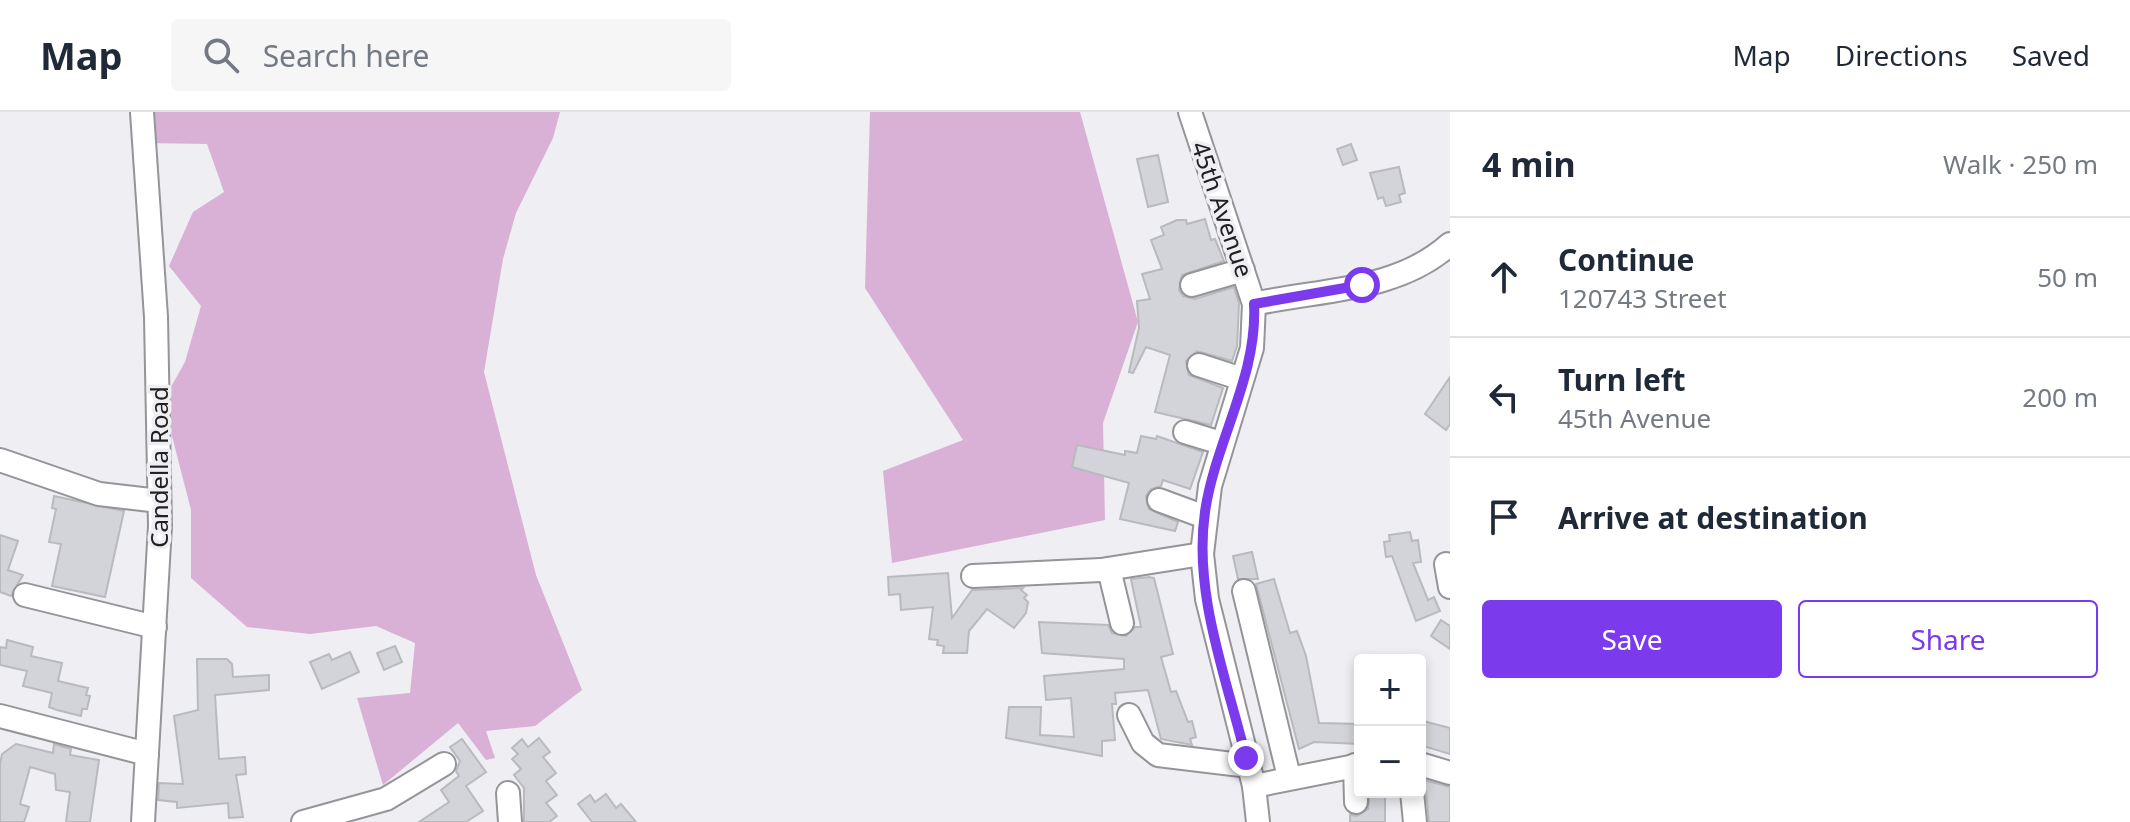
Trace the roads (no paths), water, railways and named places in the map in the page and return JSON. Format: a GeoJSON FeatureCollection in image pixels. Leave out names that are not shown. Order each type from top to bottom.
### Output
{"type":"FeatureCollection","features":[{"type":"Feature","properties":{"kind":"street","name":"45th Avenue"},"geometry":{"type":"LineString","coordinates":[[1190,112],[1254,304],[1252,348],[1221,443],[1205,517],[1202,554],[1207,599],[1251,776],[1258,822]]}},
{"type":"Feature","properties":{"kind":"street","name":"Candella Road"},"geometry":{"type":"LineString","coordinates":[[142,114],[156,317],[159,501],[143,822]]}},
{"type":"Feature","properties":{"kind":"street"},"geometry":{"type":"LineString","coordinates":[[1254,304],[1390,279],[1431,261],[1450,244]]}},
{"type":"Feature","properties":{"kind":"street"},"geometry":{"type":"LineString","coordinates":[[1192,285],[1243,270]]}},
{"type":"Feature","properties":{"kind":"street"},"geometry":{"type":"LineString","coordinates":[[1199,365],[1242,379]]}},
{"type":"Feature","properties":{"kind":"street"},"geometry":{"type":"LineString","coordinates":[[1185,432],[1221,443]]}},
{"type":"Feature","properties":{"kind":"street"},"geometry":{"type":"LineString","coordinates":[[0,460],[99,494],[159,501]]}},
{"type":"Feature","properties":{"kind":"street"},"geometry":{"type":"LineString","coordinates":[[1159,500],[1205,517]]}},
{"type":"Feature","properties":{"kind":"street"},"geometry":{"type":"LineString","coordinates":[[973,576],[1109,569],[1202,554]]}},
{"type":"Feature","properties":{"kind":"street"},"geometry":{"type":"LineString","coordinates":[[1446,564],[1450,587]]}},
{"type":"Feature","properties":{"kind":"street"},"geometry":{"type":"LineString","coordinates":[[1109,569],[1122,623]]}},
{"type":"Feature","properties":{"kind":"street"},"geometry":{"type":"LineString","coordinates":[[1244,591],[1289,777]]}},
{"type":"Feature","properties":{"kind":"street"},"geometry":{"type":"LineString","coordinates":[[25,595],[155,627]]}},
{"type":"Feature","properties":{"kind":"street"},"geometry":{"type":"LineString","coordinates":[[1129,715],[1143,743],[1158,755],[1251,776],[1289,777],[1354,766]]}},
{"type":"Feature","properties":{"kind":"street"},"geometry":{"type":"LineString","coordinates":[[0,716],[147,754]]}},
{"type":"Feature","properties":{"kind":"street"},"geometry":{"type":"LineString","coordinates":[[303,822],[386,799],[444,764]]}},
{"type":"Feature","properties":{"kind":"street"},"geometry":{"type":"LineString","coordinates":[[1426,766],[1450,773]]}},
{"type":"Feature","properties":{"kind":"street"},"geometry":{"type":"LineString","coordinates":[[508,793],[510,822]]}},
{"type":"Feature","properties":{"kind":"street"},"geometry":{"type":"LineString","coordinates":[[1356,798],[1356,802]]}},
{"type":"Feature","properties":{"kind":"street"},"geometry":{"type":"LineString","coordinates":[[1413,798],[1415,822]]}}]}
